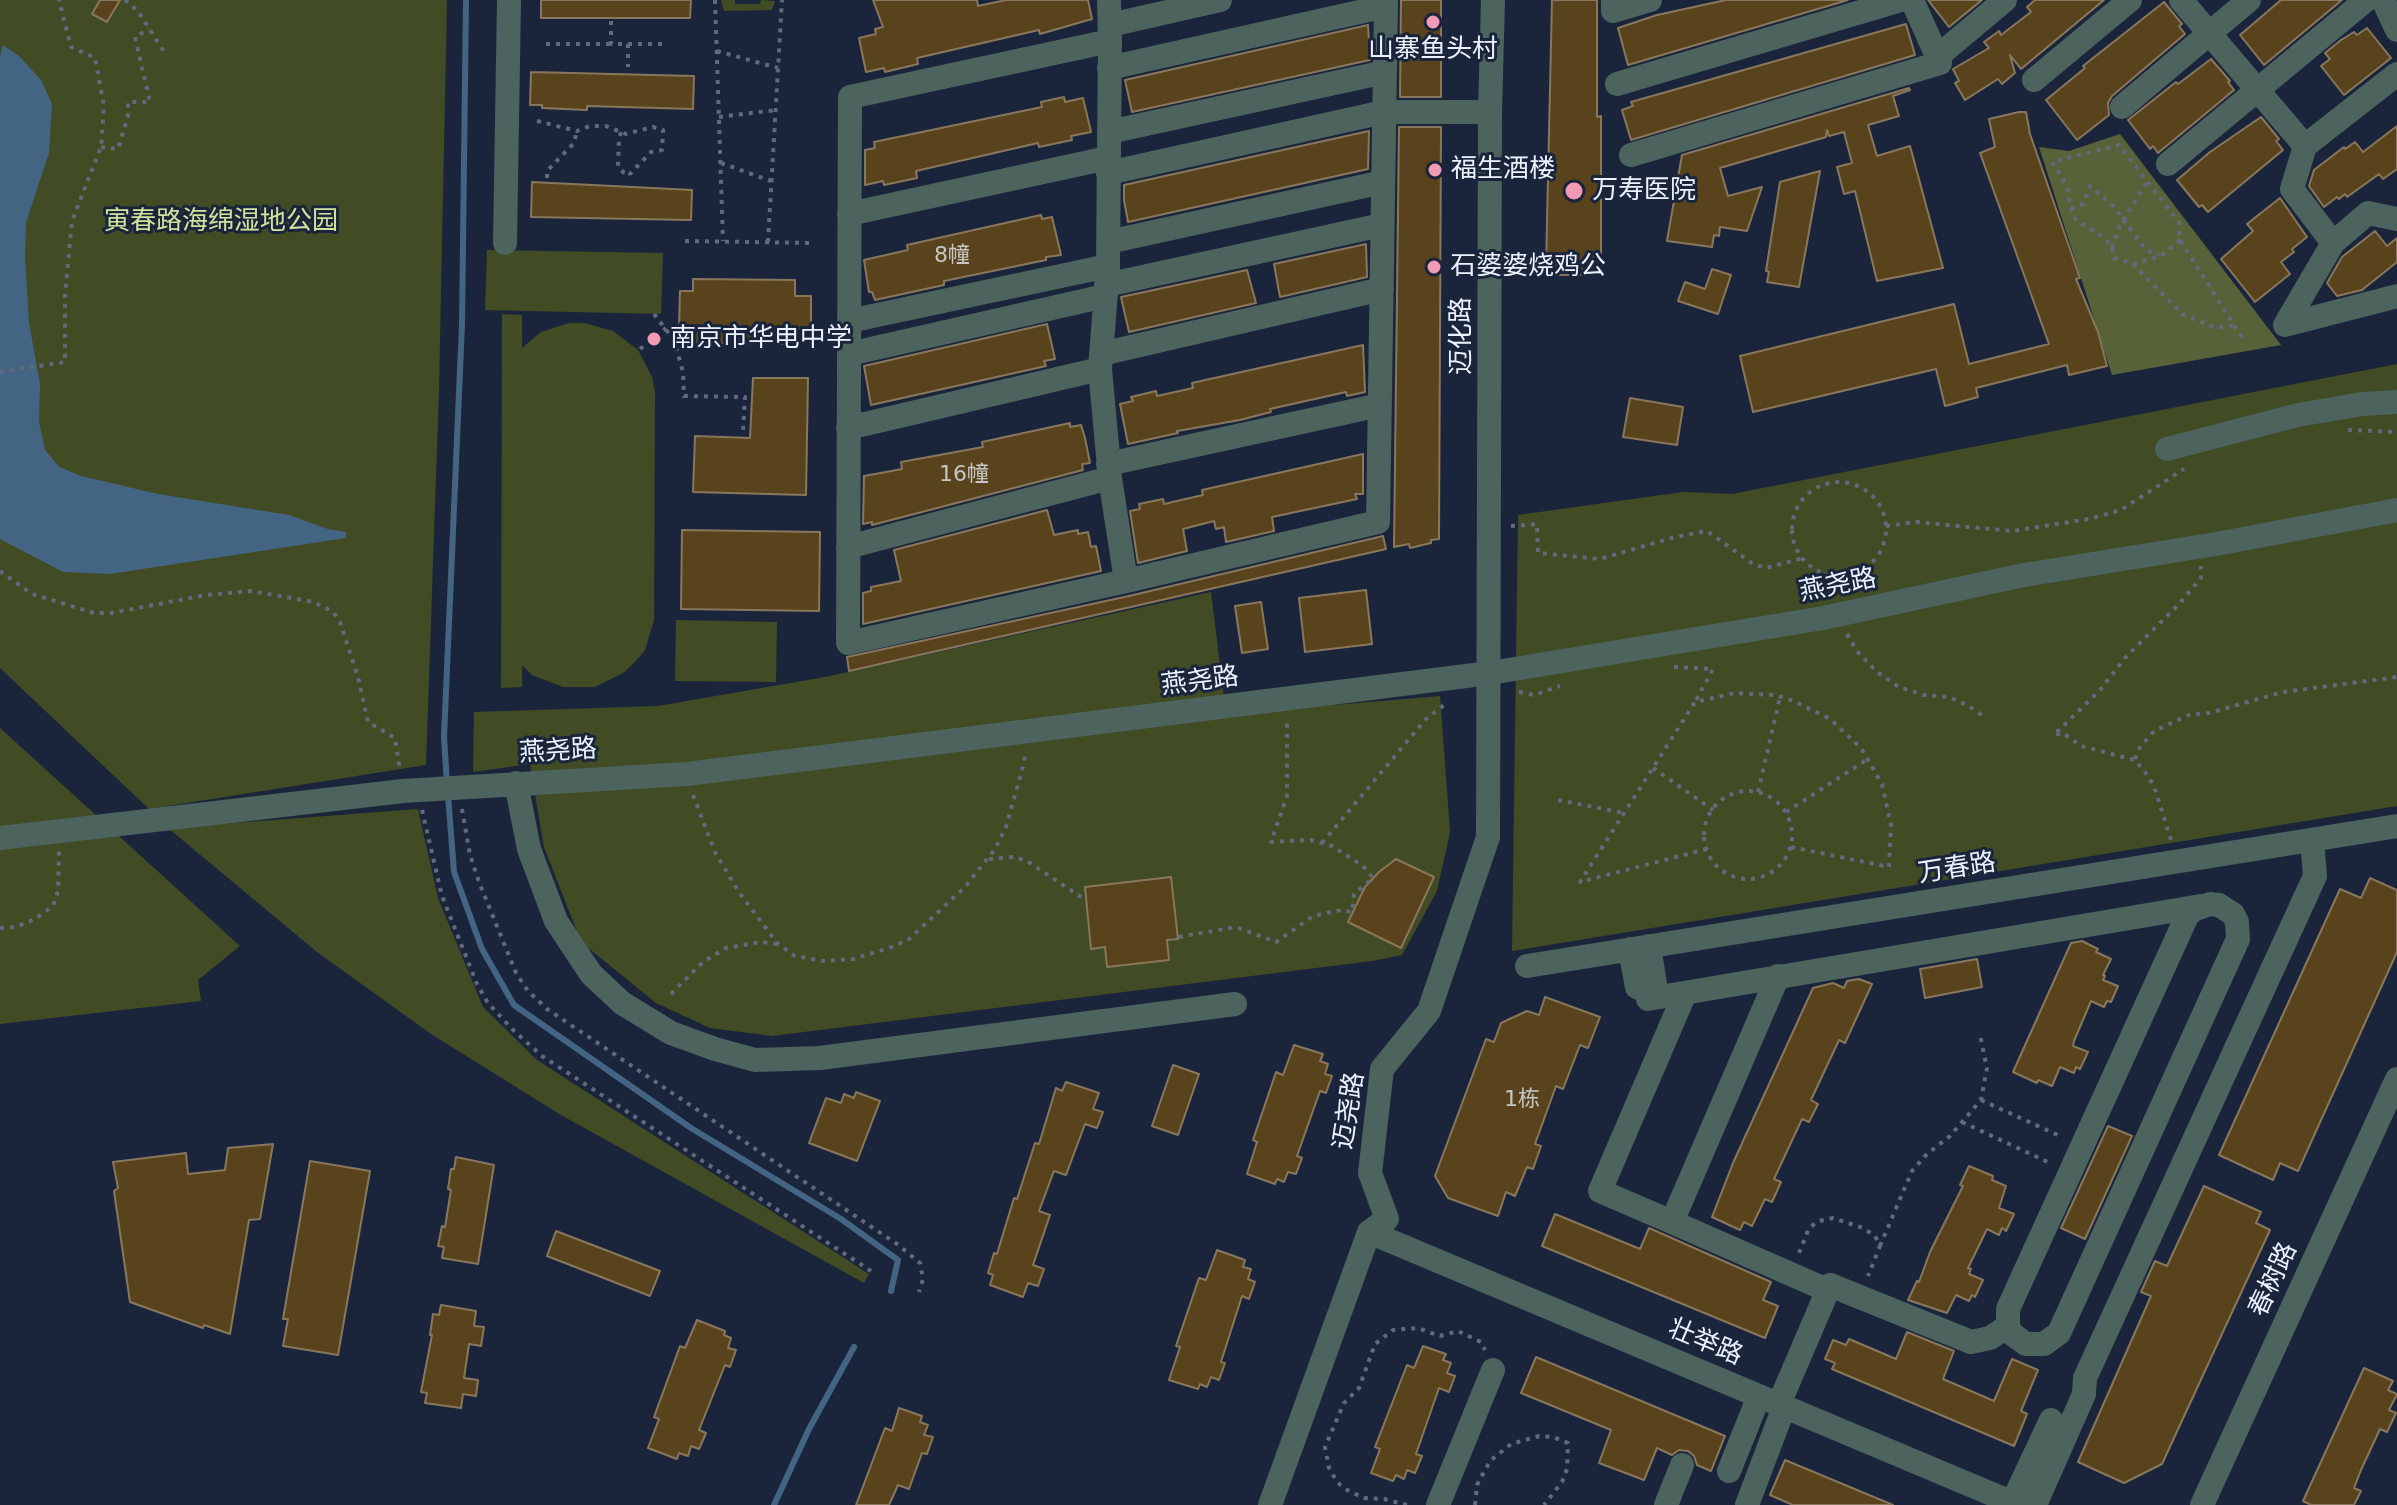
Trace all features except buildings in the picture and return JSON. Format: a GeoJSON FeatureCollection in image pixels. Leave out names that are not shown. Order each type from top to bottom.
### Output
{"type":"FeatureCollection","features":[{"type":"Feature","properties":{"kind":"street"},"geometry":{"type":"LineString","coordinates":[[505,243],[509,0]]}},
{"type":"Feature","properties":{"kind":"street"},"geometry":{"type":"LineString","coordinates":[[1109,0],[1107,272],[1100,361],[1109,471],[1126,581]]}},
{"type":"Feature","properties":{"kind":"street"},"geometry":{"type":"LineString","coordinates":[[1109,68],[1386,3],[1378,522],[848,643],[850,97],[1110,33],[1220,0]]}},
{"type":"Feature","properties":{"kind":"street","name":"迈化路"},"geometry":{"type":"LineString","coordinates":[[1489,684],[1493,0]]}},
{"type":"Feature","properties":{"kind":"street"},"geometry":{"type":"LineString","coordinates":[[1613,0],[1613,11],[1650,0]]}},
{"type":"Feature","properties":{"kind":"street"},"geometry":{"type":"LineString","coordinates":[[1617,84],[1901,0]]}},
{"type":"Feature","properties":{"kind":"street"},"geometry":{"type":"LineString","coordinates":[[1631,155],[1940,63],[1912,0]]}},
{"type":"Feature","properties":{"kind":"street"},"geometry":{"type":"LineString","coordinates":[[1937,57],[2005,0]]}},
{"type":"Feature","properties":{"kind":"street"},"geometry":{"type":"LineString","coordinates":[[2034,80],[2130,0]]}},
{"type":"Feature","properties":{"kind":"street"},"geometry":{"type":"LineString","coordinates":[[2181,0],[2305,146]]}},
{"type":"Feature","properties":{"kind":"street"},"geometry":{"type":"LineString","coordinates":[[2122,107],[2249,0]]}},
{"type":"Feature","properties":{"kind":"street"},"geometry":{"type":"LineString","coordinates":[[2168,164],[2366,0]]}},
{"type":"Feature","properties":{"kind":"street"},"geometry":{"type":"LineString","coordinates":[[2383,0],[2397,30]]}},
{"type":"Feature","properties":{"kind":"street"},"geometry":{"type":"LineString","coordinates":[[1109,132],[1385,72]]}},
{"type":"Feature","properties":{"kind":"street"},"geometry":{"type":"LineString","coordinates":[[2333,243],[2292,189],[2305,146],[2397,74]]}},
{"type":"Feature","properties":{"kind":"street"},"geometry":{"type":"LineString","coordinates":[[849,214],[1384,112],[1490,112]]}},
{"type":"Feature","properties":{"kind":"street"},"geometry":{"type":"LineString","coordinates":[[849,354],[1383,182]]}},
{"type":"Feature","properties":{"kind":"street"},"geometry":{"type":"LineString","coordinates":[[2397,219],[2368,213],[2333,243],[2285,325],[2397,296]]}},
{"type":"Feature","properties":{"kind":"street"},"geometry":{"type":"LineString","coordinates":[[849,321],[1107,272],[1382,225]]}},
{"type":"Feature","properties":{"kind":"street"},"geometry":{"type":"LineString","coordinates":[[848,428],[1382,289]]}},
{"type":"Feature","properties":{"kind":"street"},"geometry":{"type":"LineString","coordinates":[[2167,449],[2298,415],[2362,404],[2397,402]]}},
{"type":"Feature","properties":{"kind":"street"},"geometry":{"type":"LineString","coordinates":[[848,547],[1109,471],[1380,405]]}},
{"type":"Feature","properties":{"kind":"street","name":"燕尧路"},"geometry":{"type":"LineString","coordinates":[[0,838],[466,785],[687,774],[1451,678],[1489,684],[2024,575],[2397,510]]}},
{"type":"Feature","properties":{"kind":"street","name":"迈尧路"},"geometry":{"type":"LineString","coordinates":[[1270,1505],[1369,1232],[1387,1219],[1370,1173],[1382,1069],[1429,1011],[1488,837],[1489,684]]}},
{"type":"Feature","properties":{"kind":"street"},"geometry":{"type":"LineString","coordinates":[[516,783],[529,849],[556,921],[591,974],[622,1003],[671,1033],[715,1049],[755,1060],[820,1058],[1235,1004]]}},
{"type":"Feature","properties":{"kind":"street","name":"万春路"},"geometry":{"type":"LineString","coordinates":[[1527,966],[2397,826]]}},
{"type":"Feature","properties":{"kind":"street"},"geometry":{"type":"LineString","coordinates":[[2022,1504],[2084,1394],[2085,1378],[2315,876],[2312,840]]}},
{"type":"Feature","properties":{"kind":"street"},"geometry":{"type":"LineString","coordinates":[[1640,948],[1655,984],[1647,991],[1648,999],[2210,904],[2226,908],[2237,922],[2238,939],[2059,1333],[2044,1344],[2035,1346],[2018,1340],[2008,1326],[2008,1309],[2187,916],[2201,906]]}},
{"type":"Feature","properties":{"kind":"street"},"geometry":{"type":"LineString","coordinates":[[1672,1222],[1778,976]]}},
{"type":"Feature","properties":{"kind":"street"},"geometry":{"type":"LineString","coordinates":[[1685,993],[1600,1191],[1827,1290]]}},
{"type":"Feature","properties":{"kind":"street","name":"春树路"},"geometry":{"type":"LineString","coordinates":[[2202,1505],[2397,1079]]}},
{"type":"Feature","properties":{"kind":"street","name":"壮举路"},"geometry":{"type":"LineString","coordinates":[[1369,1232],[2022,1504]]}},
{"type":"Feature","properties":{"kind":"street"},"geometry":{"type":"LineString","coordinates":[[1729,1471],[1774,1402],[1830,1285],[1971,1342],[1990,1338],[2008,1326]]}},
{"type":"Feature","properties":{"kind":"street"},"geometry":{"type":"LineString","coordinates":[[1438,1505],[1493,1370]]}},
{"type":"Feature","properties":{"kind":"street"},"geometry":{"type":"LineString","coordinates":[[1747,1505],[1774,1402]]}},
{"type":"Feature","properties":{"kind":"street"},"geometry":{"type":"LineString","coordinates":[[2022,1504],[2051,1420]]}},
{"type":"Feature","properties":{"kind":"street"},"geometry":{"type":"LineString","coordinates":[[1666,1505],[1682,1465]]}},
{"type":"Feature","properties":{"kind":"path"},"geometry":{"type":"LineString","coordinates":[[0,372],[65,362],[65,295],[72,221],[101,147],[104,106],[95,58],[71,47],[59,0]]}},
{"type":"Feature","properties":{"kind":"path"},"geometry":{"type":"LineString","coordinates":[[125,0],[138,11],[166,55]]}},
{"type":"Feature","properties":{"kind":"path"},"geometry":{"type":"LineString","coordinates":[[715,0],[723,241]]}},
{"type":"Feature","properties":{"kind":"path"},"geometry":{"type":"LineString","coordinates":[[768,242],[782,0]]}},
{"type":"Feature","properties":{"kind":"path"},"geometry":{"type":"LineString","coordinates":[[611,21],[611,44]]}},
{"type":"Feature","properties":{"kind":"path"},"geometry":{"type":"LineString","coordinates":[[101,147],[118,149],[128,116],[128,102],[150,102],[135,37],[149,29]]}},
{"type":"Feature","properties":{"kind":"path"},"geometry":{"type":"LineString","coordinates":[[546,44],[665,44]]}},
{"type":"Feature","properties":{"kind":"path"},"geometry":{"type":"LineString","coordinates":[[628,44],[628,67]]}},
{"type":"Feature","properties":{"kind":"path"},"geometry":{"type":"LineString","coordinates":[[717,51],[778,68]]}},
{"type":"Feature","properties":{"kind":"path"},"geometry":{"type":"LineString","coordinates":[[719,117],[776,110]]}},
{"type":"Feature","properties":{"kind":"path"},"geometry":{"type":"LineString","coordinates":[[537,121],[577,131],[590,126],[606,126],[626,134],[653,127],[663,130],[662,150],[651,152],[630,174],[630,181]]}},
{"type":"Feature","properties":{"kind":"path"},"geometry":{"type":"LineString","coordinates":[[547,178],[547,171],[574,143],[577,131]]}},
{"type":"Feature","properties":{"kind":"path"},"geometry":{"type":"LineString","coordinates":[[621,132],[618,166],[630,174]]}},
{"type":"Feature","properties":{"kind":"path"},"geometry":{"type":"LineString","coordinates":[[2234,325],[2216,328],[2182,314],[2133,264],[2114,258],[2105,238],[2076,220],[2067,186],[2052,162],[2119,145],[2179,222],[2180,240],[2234,325],[2244,341]]}},
{"type":"Feature","properties":{"kind":"path"},"geometry":{"type":"LineString","coordinates":[[721,163],[772,181]]}},
{"type":"Feature","properties":{"kind":"path"},"geometry":{"type":"LineString","coordinates":[[2112,248],[2147,182]]}},
{"type":"Feature","properties":{"kind":"path"},"geometry":{"type":"LineString","coordinates":[[2071,209],[2083,204],[2090,186],[2106,198],[2146,250],[2161,256]]}},
{"type":"Feature","properties":{"kind":"path"},"geometry":{"type":"LineString","coordinates":[[2133,264],[2161,256],[2180,240]]}},
{"type":"Feature","properties":{"kind":"path"},"geometry":{"type":"LineString","coordinates":[[685,241],[813,243]]}},
{"type":"Feature","properties":{"kind":"path"},"geometry":{"type":"LineString","coordinates":[[654,314],[666,328],[679,355],[684,396],[745,397],[743,432]]}},
{"type":"Feature","properties":{"kind":"path"},"geometry":{"type":"LineString","coordinates":[[640,349],[666,328]]}},
{"type":"Feature","properties":{"kind":"path"},"geometry":{"type":"LineString","coordinates":[[2337,430],[2397,432]]}},
{"type":"Feature","properties":{"kind":"path"},"geometry":{"type":"LineString","coordinates":[[1886,526],[1916,522],[2012,531],[2089,519],[2121,510],[2181,470],[2194,466]]}},
{"type":"Feature","properties":{"kind":"path"},"geometry":{"type":"LineString","coordinates":[[1845,482],[1869,492],[1884,513],[1886,526],[1882,548],[1875,558],[1857,572],[1845,575],[1822,572],[1803,558],[1793,536],[1795,513],[1801,502],[1820,486],[1845,482]]}},
{"type":"Feature","properties":{"kind":"path"},"geometry":{"type":"LineString","coordinates":[[1490,527],[1537,524],[1538,553],[1600,559],[1707,531],[1753,564],[1766,568],[1803,558]]}},
{"type":"Feature","properties":{"kind":"path"},"geometry":{"type":"LineString","coordinates":[[2174,862],[2170,833],[2156,792],[2135,760],[2081,746],[2063,733],[2054,735],[2100,690],[2112,673],[2201,578],[2200,546]]}},
{"type":"Feature","properties":{"kind":"path"},"geometry":{"type":"LineString","coordinates":[[0,571],[32,594],[94,613],[251,591],[314,602],[333,612],[340,622],[358,677],[368,722],[395,738],[403,791],[421,805],[442,896],[477,984],[488,1003],[542,1056],[871,1271]]}},
{"type":"Feature","properties":{"kind":"path"},"geometry":{"type":"LineString","coordinates":[[1843,614],[1847,634],[1857,651],[1877,672],[1899,687],[1924,695],[1949,697],[1986,718]]}},
{"type":"Feature","properties":{"kind":"path"},"geometry":{"type":"LineString","coordinates":[[1673,666],[1713,669],[1580,882],[1707,849]]}},
{"type":"Feature","properties":{"kind":"path"},"geometry":{"type":"LineString","coordinates":[[2135,760],[2140,747],[2154,731],[2189,715],[2209,713],[2283,692],[2397,677]]}},
{"type":"Feature","properties":{"kind":"path"},"geometry":{"type":"LineString","coordinates":[[1322,843],[1426,719],[1452,698],[1451,678]]}},
{"type":"Feature","properties":{"kind":"path"},"geometry":{"type":"LineString","coordinates":[[1489,684],[1534,695],[1561,685]]}},
{"type":"Feature","properties":{"kind":"path"},"geometry":{"type":"LineString","coordinates":[[1695,702],[1735,693],[1780,697],[1830,719],[1847,732],[1868,759],[1882,784],[1888,804],[1891,825],[1889,867],[1791,847]]}},
{"type":"Feature","properties":{"kind":"path"},"geometry":{"type":"LineString","coordinates":[[1758,793],[1780,697]]}},
{"type":"Feature","properties":{"kind":"path"},"geometry":{"type":"LineString","coordinates":[[1179,937],[1236,927],[1276,942],[1313,916],[1341,910],[1352,912],[1354,894],[1373,878],[1351,857],[1332,846],[1311,840],[1271,842],[1287,796],[1285,699]]}},
{"type":"Feature","properties":{"kind":"path"},"geometry":{"type":"LineString","coordinates":[[687,774],[715,852],[738,891],[778,944],[795,956],[824,961],[853,959],[909,939],[947,906],[987,859],[1006,827],[1024,763],[1025,732]]}},
{"type":"Feature","properties":{"kind":"path"},"geometry":{"type":"LineString","coordinates":[[1786,812],[1868,759]]}},
{"type":"Feature","properties":{"kind":"path"},"geometry":{"type":"LineString","coordinates":[[1653,768],[1713,810]]}},
{"type":"Feature","properties":{"kind":"path"},"geometry":{"type":"LineString","coordinates":[[1758,793],[1769,796],[1786,812],[1792,833],[1791,847],[1781,865],[1772,872],[1751,879],[1728,875],[1711,859],[1707,849],[1706,826],[1713,810],[1725,798],[1735,794],[1758,793]]}},
{"type":"Feature","properties":{"kind":"path"},"geometry":{"type":"LineString","coordinates":[[1558,800],[1624,813]]}},
{"type":"Feature","properties":{"kind":"path"},"geometry":{"type":"LineString","coordinates":[[0,928],[16,927],[35,919],[53,906],[58,891],[59,848]]}},
{"type":"Feature","properties":{"kind":"path"},"geometry":{"type":"LineString","coordinates":[[987,859],[1013,857],[1027,861],[1084,899]]}},
{"type":"Feature","properties":{"kind":"path"},"geometry":{"type":"LineString","coordinates":[[671,994],[703,962],[726,948],[761,942],[778,944]]}},
{"type":"Feature","properties":{"kind":"path"},"geometry":{"type":"LineString","coordinates":[[1859,1297],[1912,1171],[1950,1136],[1981,1100],[1987,1068],[1980,1035]]}},
{"type":"Feature","properties":{"kind":"path"},"geometry":{"type":"LineString","coordinates":[[1981,1100],[2083,1146]]}},
{"type":"Feature","properties":{"kind":"path"},"geometry":{"type":"LineString","coordinates":[[1962,1122],[2071,1173]]}},
{"type":"Feature","properties":{"kind":"path"},"geometry":{"type":"LineString","coordinates":[[1790,1274],[1809,1228],[1819,1221],[1833,1218],[1863,1228],[1875,1236],[1880,1246]]}},
{"type":"Feature","properties":{"kind":"path"},"geometry":{"type":"LineString","coordinates":[[1407,1505],[1364,1498],[1337,1482],[1329,1468],[1325,1447],[1331,1430],[1344,1403],[1359,1388],[1375,1344],[1393,1330],[1407,1327],[1440,1336],[1458,1331],[1481,1342],[1493,1370]]}},
{"type":"Feature","properties":{"kind":"path"},"geometry":{"type":"LineString","coordinates":[[1475,1505],[1477,1485],[1495,1455],[1511,1444],[1539,1436],[1568,1443],[1567,1469],[1562,1482],[1544,1505]]}},
{"type":"Feature","properties":{"kind":"green space","name":"寅春路海绵湿地公园"},"geometry":{"type":"Polygon","coordinates":[[[0,0],[447,0],[439,389],[426,765],[149,809],[0,668],[0,0]]]}},
{"type":"Feature","properties":{"kind":"green space"},"geometry":{"type":"Polygon","coordinates":[[[721,0],[735,0],[735,4],[775,1],[772,10],[724,11],[721,0]]]}},
{"type":"Feature","properties":{"kind":"green space"},"geometry":{"type":"Polygon","coordinates":[[[2120,134],[2281,345],[2112,375],[2039,147],[2069,151],[2120,134]]]}},
{"type":"Feature","properties":{"kind":"green space"},"geometry":{"type":"Polygon","coordinates":[[[487,250],[663,253],[661,314],[485,310],[487,250]]]}},
{"type":"Feature","properties":{"kind":"green space"},"geometry":{"type":"Polygon","coordinates":[[[502,314],[522,315],[522,348],[541,332],[569,323],[584,323],[613,331],[638,350],[652,377],[655,392],[654,620],[645,650],[635,662],[623,673],[595,687],[563,687],[532,675],[522,665],[522,687],[501,688],[502,314]]]}},
{"type":"Feature","properties":{"kind":"green space"},"geometry":{"type":"Polygon","coordinates":[[[2397,364],[2397,806],[1512,951],[1518,515],[1683,492],[1732,494],[2397,364]]]}},
{"type":"Feature","properties":{"kind":"green space"},"geometry":{"type":"Polygon","coordinates":[[[1211,592],[1226,714],[1440,696],[1450,832],[1437,891],[1402,955],[772,1036],[710,1028],[656,1003],[581,942],[544,847],[530,764],[473,772],[474,712],[658,706],[825,677],[1211,592]]]}},
{"type":"Feature","properties":{"kind":"green space"},"geometry":{"type":"Polygon","coordinates":[[[676,620],[777,622],[776,682],[675,681],[676,620]]]}},
{"type":"Feature","properties":{"kind":"green space"},"geometry":{"type":"Polygon","coordinates":[[[0,728],[240,946],[198,980],[201,1001],[0,1024],[0,728]]]}},
{"type":"Feature","properties":{"kind":"green space"},"geometry":{"type":"Polygon","coordinates":[[[418,809],[438,898],[483,1007],[537,1060],[869,1274],[864,1283],[561,1115],[431,1034],[317,952],[168,828],[418,809]]]}},
{"type":"Feature","properties":{"kind":"water"},"geometry":{"type":"Polygon","coordinates":[[[3,45],[19,56],[41,80],[52,104],[49,153],[26,223],[25,257],[29,323],[40,384],[39,421],[45,450],[59,467],[81,476],[158,494],[289,515],[346,532],[346,538],[110,574],[63,572],[0,539],[0,56],[3,45]]]}},
{"type":"Feature","properties":{"kind":"waterway"},"geometry":{"type":"LineString","coordinates":[[447,784],[444,737],[462,325],[466,0]]}},
{"type":"Feature","properties":{"kind":"waterway"},"geometry":{"type":"LineString","coordinates":[[448,795],[454,872],[482,949],[514,1005],[691,1128],[841,1219],[898,1260],[891,1291]]}},
{"type":"Feature","properties":{"kind":"waterway"},"geometry":{"type":"LineString","coordinates":[[774,1505],[809,1429],[854,1347]]}},
{"type":"Feature","properties":{"kind":"place","name":"山寨鱼头村"},"geometry":{"type":"Point","coordinates":[1433,22]}},
{"type":"Feature","properties":{"kind":"place","name":"福生酒楼"},"geometry":{"type":"Point","coordinates":[1435,170]}},
{"type":"Feature","properties":{"kind":"place","name":"万寿医院"},"geometry":{"type":"Point","coordinates":[1574,191]}},
{"type":"Feature","properties":{"kind":"place","name":"石婆婆烧鸡公"},"geometry":{"type":"Point","coordinates":[1434,267]}},
{"type":"Feature","properties":{"kind":"place","name":"南京市华电中学"},"geometry":{"type":"Point","coordinates":[654,339]}}]}
